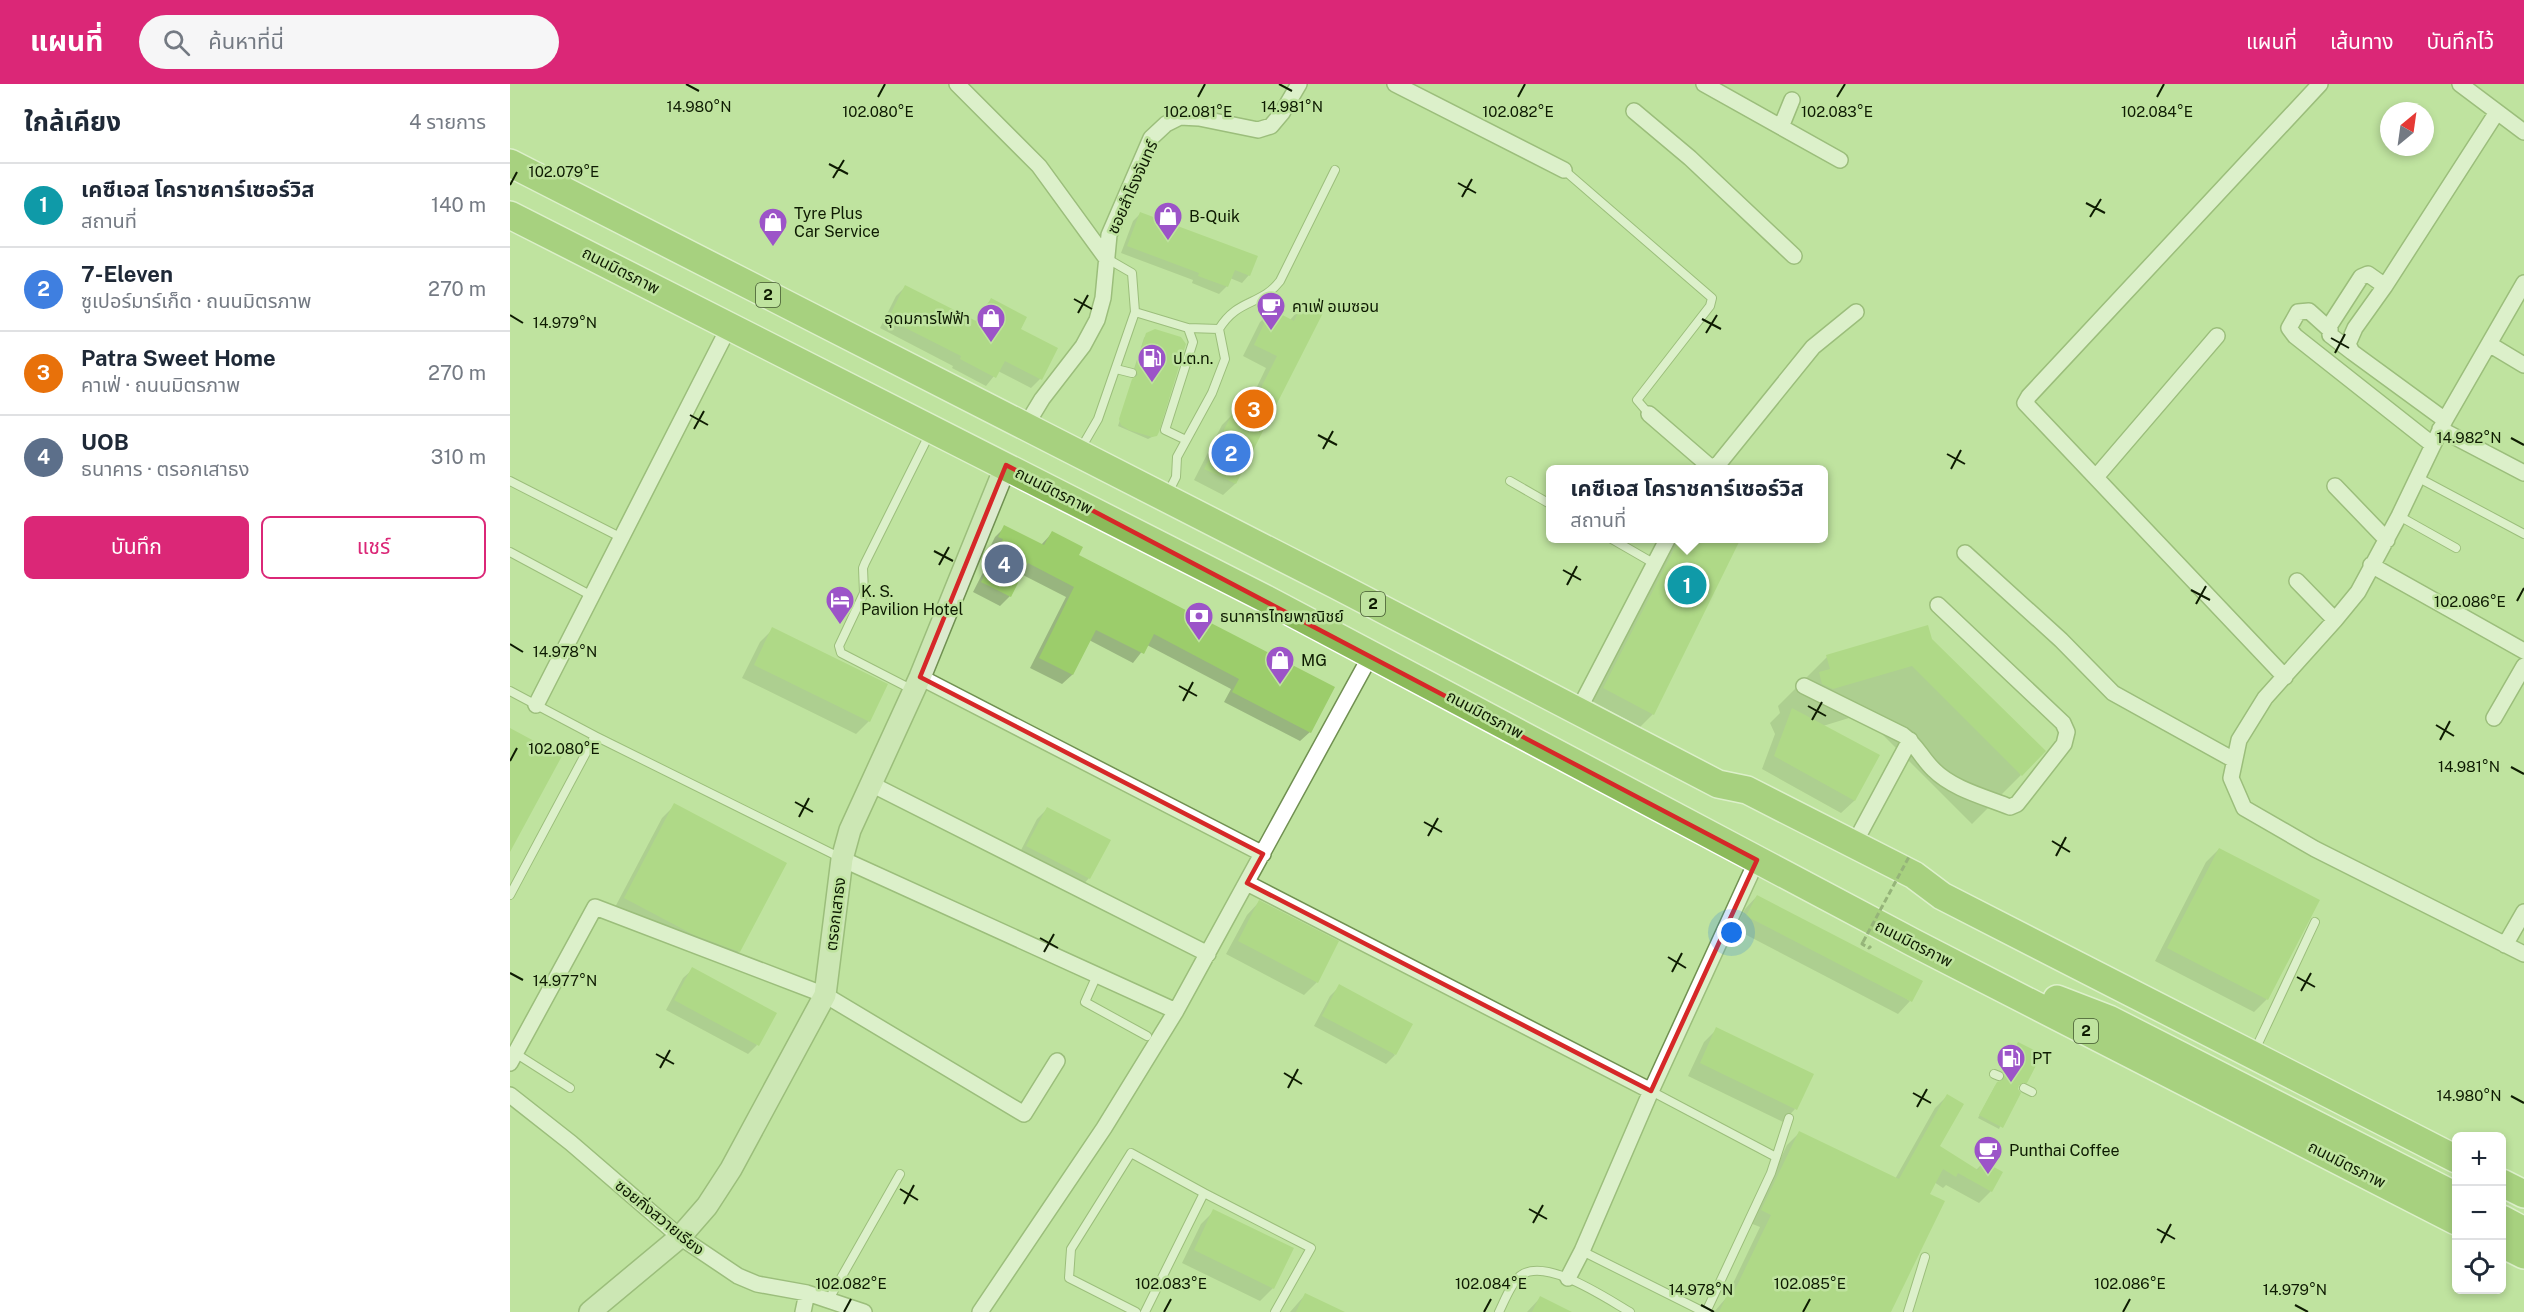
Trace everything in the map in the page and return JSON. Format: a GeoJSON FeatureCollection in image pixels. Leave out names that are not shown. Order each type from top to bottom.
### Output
{"type":"FeatureCollection","features":[{"type":"Feature","properties":{"kind":"highway","name":"2"},"geometry":{"type":"LineString","coordinates":[[510,163],[1718,784],[1748,790],[1854,844],[1914,875],[1942,896],[2452,1156]]}},
{"type":"Feature","properties":{"kind":"highway","name":"ถนนมิตรภาพ"},"geometry":{"type":"LineString","coordinates":[[510,215],[1006,465],[1372,653],[1914,943],[2452,1218]]}},
{"type":"Feature","properties":{"kind":"highway"},"geometry":{"type":"LineString","coordinates":[[1006,465],[1025,427]]}},
{"type":"Feature","properties":{"kind":"highway"},"geometry":{"type":"LineString","coordinates":[[1914,943],[2109,1019],[2452,1193]]}},
{"type":"Feature","properties":{"kind":"highway"},"geometry":{"type":"LineString","coordinates":[[2506,1185],[2524,1194]]}},
{"type":"Feature","properties":{"kind":"highway"},"geometry":{"type":"LineString","coordinates":[[2506,1221],[2524,1231]]}},
{"type":"Feature","properties":{"kind":"highway"},"geometry":{"type":"LineString","coordinates":[[2506,1246],[2524,1255]]}},
{"type":"Feature","properties":{"kind":"street"},"geometry":{"type":"LineString","coordinates":[[957,84],[1039,166],[1106,258]]}},
{"type":"Feature","properties":{"kind":"street","name":"ซอยสำโรงจันทร์"},"geometry":{"type":"LineString","coordinates":[[1025,427],[1042,399],[1083,346],[1096,320],[1103,298],[1109,236],[1151,138],[1166,124],[1180,117],[1199,118],[1258,130],[1271,126],[1282,113],[1299,84]]}},
{"type":"Feature","properties":{"kind":"street"},"geometry":{"type":"LineString","coordinates":[[1704,84],[1840,160]]}},
{"type":"Feature","properties":{"kind":"street"},"geometry":{"type":"LineString","coordinates":[[2285,677],[2028,408],[2026,399],[2320,84]]}},
{"type":"Feature","properties":{"kind":"street"},"geometry":{"type":"LineString","coordinates":[[2460,84],[2524,132]]}},
{"type":"Feature","properties":{"kind":"street"},"geometry":{"type":"LineString","coordinates":[[1400,85],[1564,170]]}},
{"type":"Feature","properties":{"kind":"street"},"geometry":{"type":"LineString","coordinates":[[1780,127],[1792,100]]}},
{"type":"Feature","properties":{"kind":"street"},"geometry":{"type":"LineString","coordinates":[[1634,111],[1690,158],[1794,256]]}},
{"type":"Feature","properties":{"kind":"street"},"geometry":{"type":"LineString","coordinates":[[2352,352],[2348,344],[2355,328],[2385,286],[2497,112]]}},
{"type":"Feature","properties":{"kind":"street"},"geometry":{"type":"LineString","coordinates":[[2329,330],[2361,277],[2368,274],[2385,286]]}},
{"type":"Feature","properties":{"kind":"street"},"geometry":{"type":"LineString","coordinates":[[2524,283],[2443,424],[2387,540],[2358,592],[2336,620],[2265,698],[2239,740],[2231,778],[2244,808],[2315,849],[2524,954]]}},
{"type":"Feature","properties":{"kind":"street"},"geometry":{"type":"LineString","coordinates":[[2433,445],[2295,336],[2289,328],[2298,312],[2309,311],[2329,330],[2330,335],[2406,391],[2443,424],[2524,473]]}},
{"type":"Feature","properties":{"kind":"street"},"geometry":{"type":"LineString","coordinates":[[1718,465],[1813,347],[1856,312]]}},
{"type":"Feature","properties":{"kind":"street"},"geometry":{"type":"LineString","coordinates":[[536,705],[730,325]]}},
{"type":"Feature","properties":{"kind":"street"},"geometry":{"type":"LineString","coordinates":[[2096,477],[2217,336]]}},
{"type":"Feature","properties":{"kind":"street"},"geometry":{"type":"LineString","coordinates":[[2488,344],[2524,365]]}},
{"type":"Feature","properties":{"kind":"street"},"geometry":{"type":"LineString","coordinates":[[2391,412],[2406,391]]}},
{"type":"Feature","properties":{"kind":"street"},"geometry":{"type":"LineString","coordinates":[[1649,414],[1705,465]]}},
{"type":"Feature","properties":{"kind":"street","name":"ตรอกเสาธง"},"geometry":{"type":"LineString","coordinates":[[590,1312],[680,1237],[707,1206],[731,1169],[825,995],[842,859],[850,830],[917,684],[1006,465]]}},
{"type":"Feature","properties":{"kind":"street"},"geometry":{"type":"LineString","coordinates":[[2335,486],[2387,540]]}},
{"type":"Feature","properties":{"kind":"street"},"geometry":{"type":"LineString","coordinates":[[1578,711],[1666,543]]}},
{"type":"Feature","properties":{"kind":"street"},"geometry":{"type":"LineString","coordinates":[[1965,553],[2061,640],[2112,693],[2234,760]]}},
{"type":"Feature","properties":{"kind":"street"},"geometry":{"type":"LineString","coordinates":[[2371,565],[2524,651]]}},
{"type":"Feature","properties":{"kind":"street"},"geometry":{"type":"LineString","coordinates":[[2297,581],[2336,620]]}},
{"type":"Feature","properties":{"kind":"street"},"geometry":{"type":"LineString","coordinates":[[1804,686],[1910,740],[1935,772],[1959,786],[2010,807],[2018,804],[2067,738],[2063,723],[1938,605]]}},
{"type":"Feature","properties":{"kind":"street"},"geometry":{"type":"LineString","coordinates":[[980,1312],[1104,1128],[1176,1011],[1372,653]]}},
{"type":"Feature","properties":{"kind":"street"},"geometry":{"type":"LineString","coordinates":[[2494,718],[2524,666]]}},
{"type":"Feature","properties":{"kind":"street"},"geometry":{"type":"LineString","coordinates":[[917,684],[1263,854]]}},
{"type":"Feature","properties":{"kind":"street"},"geometry":{"type":"LineString","coordinates":[[1854,844],[1910,740]]}},
{"type":"Feature","properties":{"kind":"street"},"geometry":{"type":"LineString","coordinates":[[871,784],[1208,954]]}},
{"type":"Feature","properties":{"kind":"street"},"geometry":{"type":"LineString","coordinates":[[842,859],[1176,1011]]}},
{"type":"Feature","properties":{"kind":"street"},"geometry":{"type":"LineString","coordinates":[[1568,1278],[1757,860]]}},
{"type":"Feature","properties":{"kind":"street"},"geometry":{"type":"LineString","coordinates":[[1247,883],[1651,1091]]}},
{"type":"Feature","properties":{"kind":"street"},"geometry":{"type":"LineString","coordinates":[[513,1058],[595,908],[825,995],[1024,1114],[1057,1060]]}},
{"type":"Feature","properties":{"kind":"street"},"geometry":{"type":"LineString","coordinates":[[2505,945],[2524,912]]}},
{"type":"Feature","properties":{"kind":"street","name":"ซอยกิ่งสวายเรียง"},"geometry":{"type":"LineString","coordinates":[[510,1095],[571,1143],[680,1237],[738,1276],[757,1284],[830,1299],[864,1312]]}},
{"type":"Feature","properties":{"kind":"street"},"geometry":{"type":"LineString","coordinates":[[803,1312],[807,1293]]}},
{"type":"Feature","properties":{"kind":"lane"},"geometry":{"type":"LineString","coordinates":[[1564,170],[1712,298],[1710,306],[1637,400],[1649,414]]}},
{"type":"Feature","properties":{"kind":"lane"},"geometry":{"type":"LineString","coordinates":[[1165,498],[1176,477],[1177,456],[1212,393],[1225,359],[1219,329],[1228,315],[1240,306],[1272,291],[1280,281],[1335,171]]}},
{"type":"Feature","properties":{"kind":"lane"},"geometry":{"type":"LineString","coordinates":[[1078,454],[1098,419],[1135,312],[1132,273],[1106,258]]}},
{"type":"Feature","properties":{"kind":"lane"},"geometry":{"type":"LineString","coordinates":[[1135,312],[1188,328],[1219,329]]}},
{"type":"Feature","properties":{"kind":"lane"},"geometry":{"type":"LineString","coordinates":[[1186,440],[1165,430],[1193,342],[1188,328]]}},
{"type":"Feature","properties":{"kind":"lane"},"geometry":{"type":"LineString","coordinates":[[1116,369],[1132,373]]}},
{"type":"Feature","properties":{"kind":"lane"},"geometry":{"type":"LineString","coordinates":[[917,684],[841,653],[838,646],[864,593],[863,568],[865,563],[932,429]]}},
{"type":"Feature","properties":{"kind":"lane"},"geometry":{"type":"LineString","coordinates":[[2417,477],[2524,534]]}},
{"type":"Feature","properties":{"kind":"lane"},"geometry":{"type":"LineString","coordinates":[[510,481],[622,538]]}},
{"type":"Feature","properties":{"kind":"lane"},"geometry":{"type":"LineString","coordinates":[[1510,481],[1546,501]]}},
{"type":"Feature","properties":{"kind":"lane"},"geometry":{"type":"LineString","coordinates":[[2399,516],[2456,548]]}},
{"type":"Feature","properties":{"kind":"lane"},"geometry":{"type":"LineString","coordinates":[[1619,543],[1655,564]]}},
{"type":"Feature","properties":{"kind":"lane"},"geometry":{"type":"LineString","coordinates":[[510,552],[592,596]]}},
{"type":"Feature","properties":{"kind":"lane"},"geometry":{"type":"LineString","coordinates":[[510,691],[842,859]]}},
{"type":"Feature","properties":{"kind":"lane"},"geometry":{"type":"LineString","coordinates":[[510,895],[595,736]]}},
{"type":"Feature","properties":{"kind":"lane"},"geometry":{"type":"LineString","coordinates":[[2253,1054],[2315,922]]}},
{"type":"Feature","properties":{"kind":"lane"},"geometry":{"type":"LineString","coordinates":[[1097,975],[1085,1002],[1147,1036]]}},
{"type":"Feature","properties":{"kind":"lane"},"geometry":{"type":"LineString","coordinates":[[513,1058],[570,1088]]}},
{"type":"Feature","properties":{"kind":"lane"},"geometry":{"type":"LineString","coordinates":[[1651,1091],[1776,1157]]}},
{"type":"Feature","properties":{"kind":"lane"},"geometry":{"type":"LineString","coordinates":[[1582,1251],[1705,1312],[1771,1173],[1789,1118]]}},
{"type":"Feature","properties":{"kind":"lane"},"geometry":{"type":"LineString","coordinates":[[1136,1312],[1119,1309],[1069,1278],[1071,1249],[1131,1153],[1311,1248],[1275,1312]]}},
{"type":"Feature","properties":{"kind":"lane"},"geometry":{"type":"LineString","coordinates":[[830,1299],[900,1174]]}},
{"type":"Feature","properties":{"kind":"lane"},"geometry":{"type":"LineString","coordinates":[[1145,1312],[1204,1193]]}},
{"type":"Feature","properties":{"kind":"lane"},"geometry":{"type":"LineString","coordinates":[[1908,1312],[1925,1257]]}},
{"type":"Feature","properties":{"kind":"lane"},"geometry":{"type":"LineString","coordinates":[[1499,1312],[1518,1278],[1525,1273],[1544,1271],[1568,1278],[1630,1312]]}},
{"type":"Feature","properties":{"kind":"path"},"geometry":{"type":"LineString","coordinates":[[1869,948],[1862,944],[1910,855]]}},
{"type":"Feature","properties":{"kind":"highlighted area"},"geometry":{"type":"Polygon","coordinates":[[[1006,465],[1757,860],[1651,1091],[1247,883],[1263,854],[920,677],[1006,465]]]}},
{"type":"Feature","properties":{"kind":"building"},"geometry":{"type":"Polygon","coordinates":[[[1140,212],[1258,256],[1250,276],[1235,270],[1228,287],[1198,276],[1199,273],[1127,246],[1140,212]]]}},
{"type":"Feature","properties":{"kind":"building"},"geometry":{"type":"Polygon","coordinates":[[[905,285],[978,322],[991,298],[1027,317],[1021,329],[1058,348],[1042,380],[1005,361],[996,378],[960,359],[961,356],[888,319],[905,285]]]}},
{"type":"Feature","properties":{"kind":"building"},"geometry":{"type":"Polygon","coordinates":[[[1303,303],[1323,313],[1236,484],[1204,469],[1233,412],[1246,418],[1277,356],[1254,345],[1271,309],[1294,321],[1303,303]]]}},
{"type":"Feature","properties":{"kind":"building"},"geometry":{"type":"Polygon","coordinates":[[[1155,329],[1181,337],[1186,344],[1159,432],[1157,436],[1152,437],[1129,430],[1121,425],[1119,419],[1132,379],[1138,375],[1135,368],[1146,333],[1155,329]]]}},
{"type":"Feature","properties":{"kind":"building"},"geometry":{"type":"Polygon","coordinates":[[[1004,525],[1044,545],[1052,531],[1083,547],[1079,555],[1335,687],[1311,733],[1232,692],[1239,679],[1154,634],[1144,654],[1096,630],[1073,675],[1039,658],[1074,587],[1028,563],[1011,597],[981,582],[1003,539],[998,537],[1004,525]]]}},
{"type":"Feature","properties":{"kind":"building"},"geometry":{"type":"Polygon","coordinates":[[[1677,543],[1739,543],[1654,715],[1603,688],[1677,543]]]}},
{"type":"Feature","properties":{"kind":"building"},"geometry":{"type":"Polygon","coordinates":[[[1928,625],[1932,639],[2046,751],[2022,776],[1912,666],[1833,689],[1822,684],[1819,672],[1830,669],[1826,655],[1928,625]]]}},
{"type":"Feature","properties":{"kind":"building"},"geometry":{"type":"Polygon","coordinates":[[[772,627],[888,684],[870,722],[754,665],[772,627]]]}},
{"type":"Feature","properties":{"kind":"building"},"geometry":{"type":"Polygon","coordinates":[[[1792,708],[1880,755],[1855,801],[1774,756],[1792,708]]]}},
{"type":"Feature","properties":{"kind":"building"},"geometry":{"type":"Polygon","coordinates":[[[510,728],[562,756],[510,852],[510,728]]]}},
{"type":"Feature","properties":{"kind":"building"},"geometry":{"type":"Polygon","coordinates":[[[674,803],[787,863],[740,952],[694,935],[624,898],[674,803]]]}},
{"type":"Feature","properties":{"kind":"building"},"geometry":{"type":"Polygon","coordinates":[[[1047,807],[1111,840],[1090,879],[1026,846],[1047,807]]]}},
{"type":"Feature","properties":{"kind":"building"},"geometry":{"type":"Polygon","coordinates":[[[2219,848],[2320,900],[2268,1000],[2167,948],[2219,848]]]}},
{"type":"Feature","properties":{"kind":"building"},"geometry":{"type":"Polygon","coordinates":[[[1757,895],[1923,981],[1912,1002],[1746,916],[1757,895]]]}},
{"type":"Feature","properties":{"kind":"building"},"geometry":{"type":"Polygon","coordinates":[[[1259,900],[1339,941],[1318,983],[1238,941],[1259,900]]]}},
{"type":"Feature","properties":{"kind":"building"},"geometry":{"type":"Polygon","coordinates":[[[692,967],[777,1013],[759,1046],[674,1000],[692,967]]]}},
{"type":"Feature","properties":{"kind":"building"},"geometry":{"type":"Polygon","coordinates":[[[1339,984],[1413,1024],[1396,1055],[1322,1016],[1339,984]]]}},
{"type":"Feature","properties":{"kind":"building"},"geometry":{"type":"Polygon","coordinates":[[[1716,1027],[1814,1074],[1797,1110],[1700,1063],[1716,1027]]]}},
{"type":"Feature","properties":{"kind":"building"},"geometry":{"type":"Polygon","coordinates":[[[2018,1042],[2042,1054],[2027,1083],[2019,1085],[2018,1089],[2021,1093],[2003,1128],[1979,1115],[1997,1082],[2004,1079],[2002,1071],[2018,1042]]]}},
{"type":"Feature","properties":{"kind":"building"},"geometry":{"type":"Polygon","coordinates":[[[1947,1094],[1964,1104],[1940,1146],[1978,1170],[1983,1161],[2003,1172],[1992,1192],[1958,1173],[1956,1177],[1943,1169],[1930,1194],[1945,1201],[1891,1312],[1719,1312],[1727,1295],[1731,1298],[1771,1215],[1761,1210],[1799,1131],[1899,1179],[1947,1094]]]}},
{"type":"Feature","properties":{"kind":"building"},"geometry":{"type":"Polygon","coordinates":[[[1213,1209],[1294,1248],[1274,1289],[1194,1250],[1213,1209]]]}},
{"type":"Feature","properties":{"kind":"building"},"geometry":{"type":"Polygon","coordinates":[[[1305,1293],[1345,1312],[1296,1312],[1305,1293]]]}},
{"type":"Feature","properties":{"kind":"building"},"geometry":{"type":"Polygon","coordinates":[[[1540,1296],[1572,1312],[1532,1312],[1540,1296]]]}},
{"type":"Feature","properties":{"kind":"place","name":"B-Quik"},"geometry":{"type":"Point","coordinates":[1168,242]}},
{"type":"Feature","properties":{"kind":"place","name":"Tyre Plus Car Service"},"geometry":{"type":"Point","coordinates":[773,248]}},
{"type":"Feature","properties":{"kind":"place","name":"คาเฟ่ อเมซอน"},"geometry":{"type":"Point","coordinates":[1271,332]}},
{"type":"Feature","properties":{"kind":"place","name":"อุดมการไฟฟ้า"},"geometry":{"type":"Point","coordinates":[991,344]}},
{"type":"Feature","properties":{"kind":"place","name":"ป.ต.ท."},"geometry":{"type":"Point","coordinates":[1152,384]}},
{"type":"Feature","properties":{"kind":"place","name":"Patra Sweet Home"},"geometry":{"type":"Point","coordinates":[1254,409]}},
{"type":"Feature","properties":{"kind":"place","name":"7-Eleven"},"geometry":{"type":"Point","coordinates":[1231,453]}},
{"type":"Feature","properties":{"kind":"place","name":"UOB"},"geometry":{"type":"Point","coordinates":[1004,564]}},
{"type":"Feature","properties":{"kind":"place","name":"เคซีเอส โคราชคาร์เซอร์วิส"},"geometry":{"type":"Point","coordinates":[1687,585]}},
{"type":"Feature","properties":{"kind":"place","name":"K. S. Pavilion Hotel"},"geometry":{"type":"Point","coordinates":[840,626]}},
{"type":"Feature","properties":{"kind":"place","name":"ธนาคารไทยพาณิชย์"},"geometry":{"type":"Point","coordinates":[1199,642]}},
{"type":"Feature","properties":{"kind":"place","name":"MG"},"geometry":{"type":"Point","coordinates":[1280,686]}},
{"type":"Feature","properties":{"kind":"place","name":"PT"},"geometry":{"type":"Point","coordinates":[2011,1084]}},
{"type":"Feature","properties":{"kind":"place","name":"Punthai Coffee"},"geometry":{"type":"Point","coordinates":[1988,1176]}}]}
